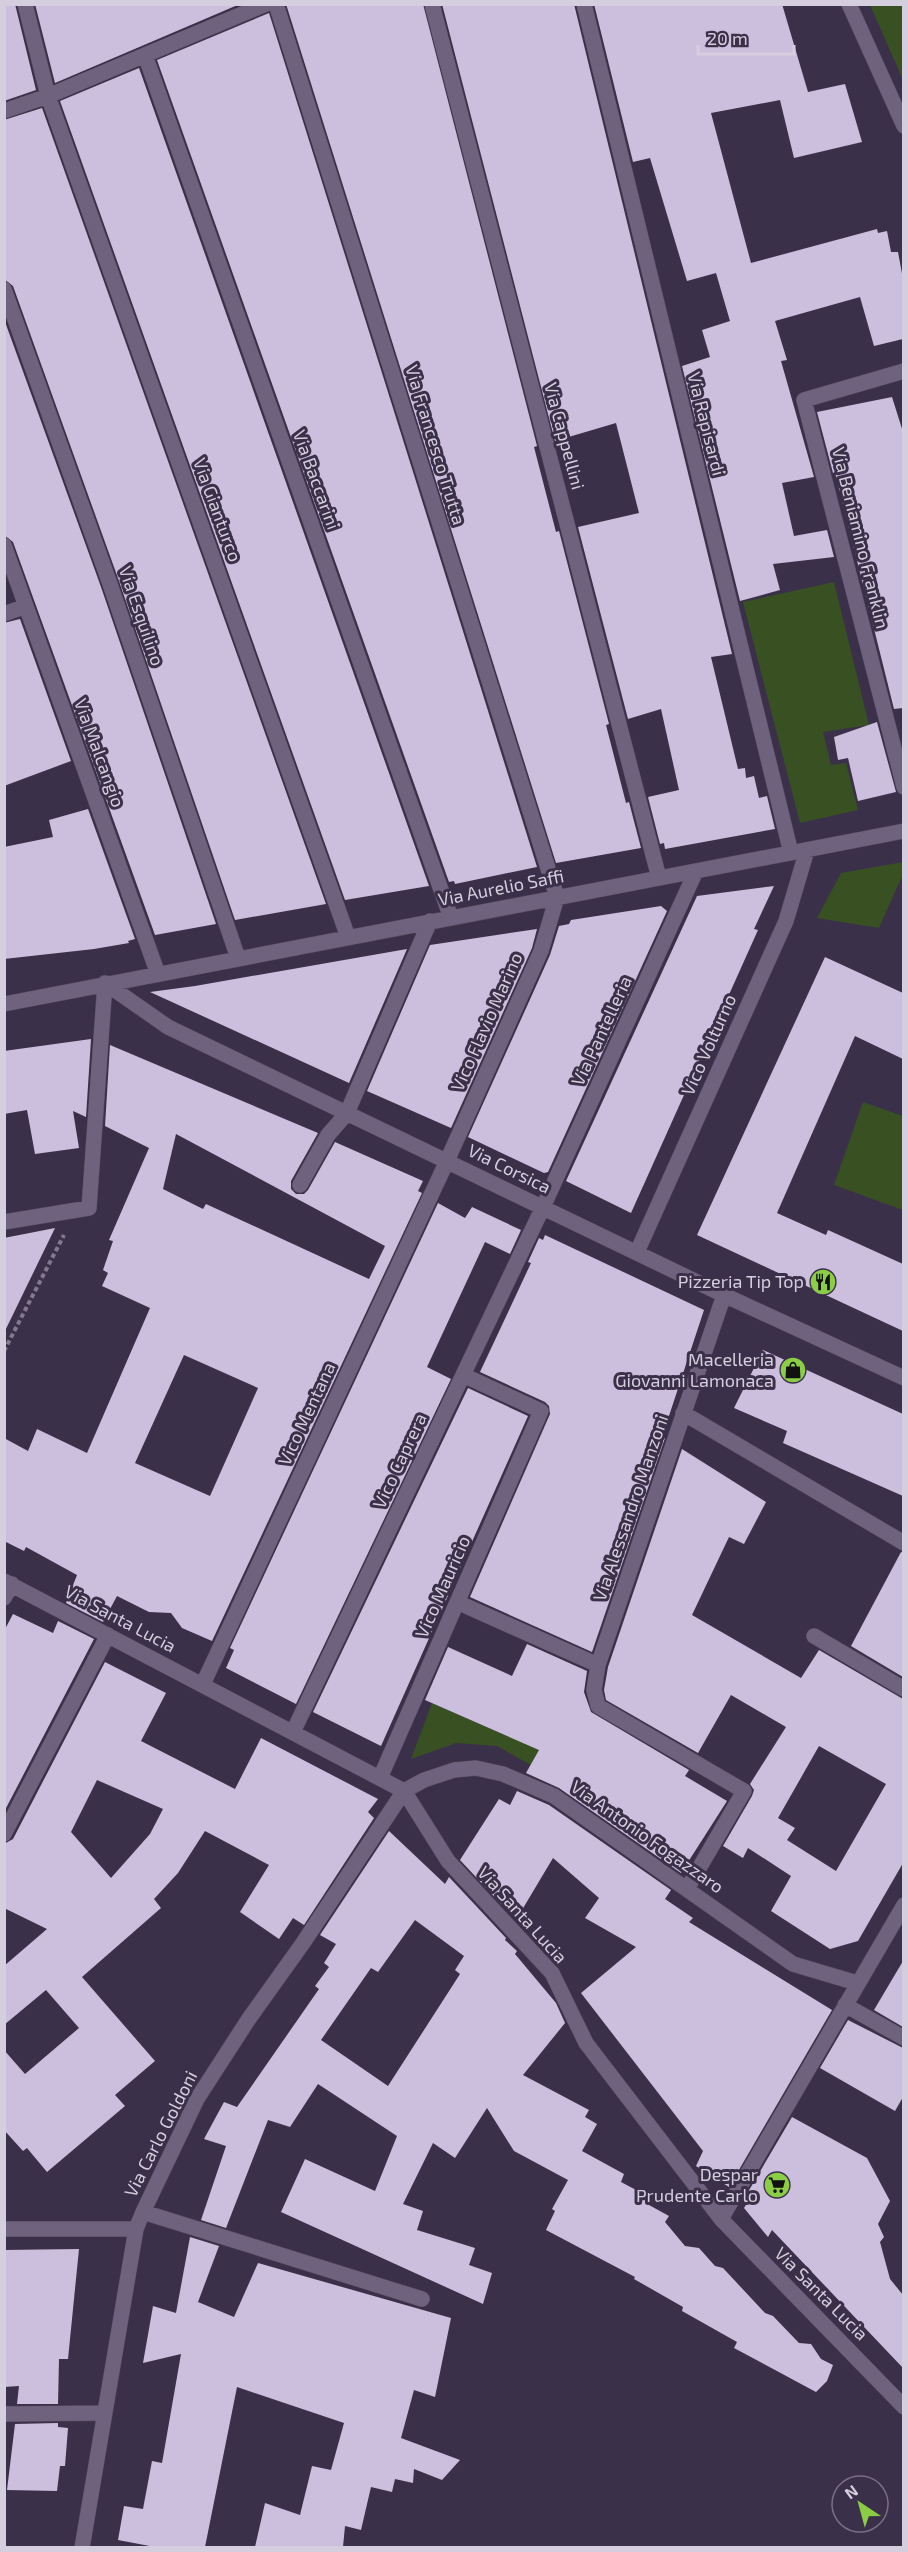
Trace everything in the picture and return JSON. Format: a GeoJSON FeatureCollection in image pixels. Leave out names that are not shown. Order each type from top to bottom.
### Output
{"type":"FeatureCollection","features":[{"type":"Feature","properties":{"kind":"street","name":"Via Gianturco"},"geometry":{"type":"LineString","coordinates":[[26,4],[48,96],[348,937]]}},
{"type":"Feature","properties":{"kind":"street"},"geometry":{"type":"LineString","coordinates":[[4,111],[48,96],[266,4]]}},
{"type":"Feature","properties":{"kind":"street","name":"Via Francesco Trutta"},"geometry":{"type":"LineString","coordinates":[[276,4],[557,897]]}},
{"type":"Feature","properties":{"kind":"street","name":"Via Cappellini"},"geometry":{"type":"LineString","coordinates":[[432,4],[659,878]]}},
{"type":"Feature","properties":{"kind":"street","name":"Via Rapisardi"},"geometry":{"type":"LineString","coordinates":[[584,4],[791,853]]}},
{"type":"Feature","properties":{"kind":"street"},"geometry":{"type":"LineString","coordinates":[[849,4],[903,126]]}},
{"type":"Feature","properties":{"kind":"street","name":"Via Baccarini"},"geometry":{"type":"LineString","coordinates":[[145,55],[451,918]]}},
{"type":"Feature","properties":{"kind":"street","name":"Via Esquilino"},"geometry":{"type":"LineString","coordinates":[[4,289],[110,584],[238,958]]}},
{"type":"Feature","properties":{"kind":"street","name":"Via Beniamino Franklin"},"geometry":{"type":"LineString","coordinates":[[902,376],[804,400],[903,787]]}},
{"type":"Feature","properties":{"kind":"street","name":"Via Malcangio"},"geometry":{"type":"LineString","coordinates":[[4,545],[158,974]]}},
{"type":"Feature","properties":{"kind":"street"},"geometry":{"type":"LineString","coordinates":[[4,614],[26,606]]}},
{"type":"Feature","properties":{"kind":"street","name":"Via Aurelio Saffi"},"geometry":{"type":"LineString","coordinates":[[4,1004],[903,831]]}},
{"type":"Feature","properties":{"kind":"street","name":"Vico Volturno"},"geometry":{"type":"LineString","coordinates":[[636,1252],[786,921],[807,850]]}},
{"type":"Feature","properties":{"kind":"street","name":"Via Pantelleria"},"geometry":{"type":"LineString","coordinates":[[543,1207],[696,871]]}},
{"type":"Feature","properties":{"kind":"street","name":"Vico Flavio Marino"},"geometry":{"type":"LineString","coordinates":[[447,1161],[541,951],[557,897]]}},
{"type":"Feature","properties":{"kind":"street"},"geometry":{"type":"LineString","coordinates":[[300,1185],[328,1135],[347,1113],[430,921]]}},
{"type":"Feature","properties":{"kind":"street"},"geometry":{"type":"LineString","coordinates":[[4,1222],[82,1209],[105,984]]}},
{"type":"Feature","properties":{"kind":"street","name":"Via Corsica"},"geometry":{"type":"LineString","coordinates":[[105,984],[168,1027],[724,1295],[903,1378]]}},
{"type":"Feature","properties":{"kind":"street","name":"Vico Mentana"},"geometry":{"type":"LineString","coordinates":[[203,1684],[447,1161]]}},
{"type":"Feature","properties":{"kind":"street","name":"Vico Caprera"},"geometry":{"type":"LineString","coordinates":[[293,1732],[543,1207]]}},
{"type":"Feature","properties":{"kind":"street","name":"Via Alessandro Manzoni"},"geometry":{"type":"LineString","coordinates":[[687,1889],[744,1791],[598,1706],[594,1690],[598,1665],[724,1295]]}},
{"type":"Feature","properties":{"kind":"street","name":"Vico Mauricio"},"geometry":{"type":"LineString","coordinates":[[380,1778],[542,1411],[463,1375]]}},
{"type":"Feature","properties":{"kind":"street"},"geometry":{"type":"LineString","coordinates":[[683,1413],[903,1543]]}},
{"type":"Feature","properties":{"kind":"street","name":"Via Santa Lucia"},"geometry":{"type":"LineString","coordinates":[[7,1588],[108,1635],[404,1791],[448,1861],[552,1973],[586,2043],[721,2219],[898,2389],[903,2407]]}},
{"type":"Feature","properties":{"kind":"street"},"geometry":{"type":"LineString","coordinates":[[458,1602],[598,1665]]}},
{"type":"Feature","properties":{"kind":"street"},"geometry":{"type":"LineString","coordinates":[[4,1834],[108,1635]]}},
{"type":"Feature","properties":{"kind":"street"},"geometry":{"type":"LineString","coordinates":[[814,1636],[903,1689]]}},
{"type":"Feature","properties":{"kind":"street","name":"Via Antonio Fogazzaro"},"geometry":{"type":"LineString","coordinates":[[404,1791],[424,1780],[454,1770],[476,1768],[503,1774],[554,1796],[793,1964],[857,1983]]}},
{"type":"Feature","properties":{"kind":"street","name":"Via Carlo Goldoni"},"geometry":{"type":"LineString","coordinates":[[82,2547],[136,2229],[143,2212],[197,2099],[404,1791]]}},
{"type":"Feature","properties":{"kind":"street"},"geometry":{"type":"LineString","coordinates":[[721,2219],[903,1905]]}},
{"type":"Feature","properties":{"kind":"street"},"geometry":{"type":"LineString","coordinates":[[844,2005],[903,2038]]}},
{"type":"Feature","properties":{"kind":"street"},"geometry":{"type":"LineString","coordinates":[[143,2212],[422,2299]]}},
{"type":"Feature","properties":{"kind":"street"},"geometry":{"type":"LineString","coordinates":[[4,2229],[136,2229]]}},
{"type":"Feature","properties":{"kind":"street"},"geometry":{"type":"LineString","coordinates":[[4,2414],[105,2413]]}},
{"type":"Feature","properties":{"kind":"path"},"geometry":{"type":"LineString","coordinates":[[4,1351],[82,1209]]}},
{"type":"Feature","properties":{"kind":"green space"},"geometry":{"type":"Polygon","coordinates":[[[870,5],[903,5],[903,80],[870,5]]]}},
{"type":"Feature","properties":{"kind":"green space"},"geometry":{"type":"Polygon","coordinates":[[[834,582],[869,725],[823,732],[831,765],[846,763],[858,810],[800,823],[743,602],[834,582]]]}},
{"type":"Feature","properties":{"kind":"green space"},"geometry":{"type":"Polygon","coordinates":[[[903,862],[903,874],[879,928],[817,918],[841,873],[903,862]]]}},
{"type":"Feature","properties":{"kind":"green space"},"geometry":{"type":"Polygon","coordinates":[[[863,1102],[903,1116],[903,1210],[834,1185],[863,1102]]]}},
{"type":"Feature","properties":{"kind":"green space"},"geometry":{"type":"Polygon","coordinates":[[[432,1703],[500,1733],[547,1735],[531,1765],[497,1746],[456,1743],[411,1759],[432,1703]]]}},
{"type":"Feature","properties":{"kind":"building"},"geometry":{"type":"Polygon","coordinates":[[[4,4],[15,4],[36,90],[4,101],[4,4]]]}},
{"type":"Feature","properties":{"kind":"building"},"geometry":{"type":"Polygon","coordinates":[[[35,4],[240,4],[55,83],[35,4]]]}},
{"type":"Feature","properties":{"kind":"building"},"geometry":{"type":"Polygon","coordinates":[[[286,4],[423,4],[537,446],[534,447],[556,532],[559,531],[609,724],[606,725],[626,803],[629,802],[641,848],[556,863],[286,4]]]}},
{"type":"Feature","properties":{"kind":"building"},"geometry":{"type":"Polygon","coordinates":[[[442,4],[574,4],[732,654],[711,657],[738,769],[745,768],[746,778],[754,776],[759,798],[767,796],[775,829],[665,849],[664,843],[660,844],[648,797],[679,790],[661,709],[628,719],[578,527],[639,513],[616,423],[555,441],[442,4]]]}},
{"type":"Feature","properties":{"kind":"building"},"geometry":{"type":"Polygon","coordinates":[[[594,4],[782,4],[808,92],[845,84],[862,142],[794,158],[780,100],[711,113],[751,263],[877,229],[878,233],[887,231],[891,252],[898,252],[903,279],[903,339],[874,346],[860,297],[775,321],[787,360],[781,361],[814,477],[782,483],[794,536],[827,530],[834,557],[773,564],[780,590],[740,601],[682,366],[710,357],[702,330],[730,321],[716,273],[687,281],[650,158],[633,162],[594,4]]]}},
{"type":"Feature","properties":{"kind":"building"},"geometry":{"type":"Polygon","coordinates":[[[269,13],[537,867],[455,884],[454,881],[449,882],[157,60],[269,13]]]}},
{"type":"Feature","properties":{"kind":"building"},"geometry":{"type":"Polygon","coordinates":[[[139,68],[429,886],[345,900],[60,101],[139,68]]]}},
{"type":"Feature","properties":{"kind":"building"},"geometry":{"type":"Polygon","coordinates":[[[42,108],[326,904],[235,920],[119,581],[13,286],[4,279],[4,120],[42,108]]]}},
{"type":"Feature","properties":{"kind":"building"},"geometry":{"type":"Polygon","coordinates":[[[4,319],[101,587],[216,924],[155,935],[13,542],[4,535],[4,319]]]}},
{"type":"Feature","properties":{"kind":"building"},"geometry":{"type":"Polygon","coordinates":[[[892,397],[903,432],[903,708],[894,709],[835,472],[833,473],[817,412],[892,397]]]}},
{"type":"Feature","properties":{"kind":"building"},"geometry":{"type":"Polygon","coordinates":[[[20,619],[71,761],[4,786],[4,623],[20,619]]]}},
{"type":"Feature","properties":{"kind":"building"},"geometry":{"type":"Polygon","coordinates":[[[877,722],[896,792],[858,801],[848,758],[838,760],[834,737],[877,722]]]}},
{"type":"Feature","properties":{"kind":"building"},"geometry":{"type":"Polygon","coordinates":[[[88,809],[135,939],[128,941],[129,943],[94,949],[4,959],[4,847],[53,837],[49,820],[88,809]]]}},
{"type":"Feature","properties":{"kind":"building"},"geometry":{"type":"Polygon","coordinates":[[[774,886],[754,929],[758,930],[631,1213],[566,1181],[697,896],[774,886]]]}},
{"type":"Feature","properties":{"kind":"building"},"geometry":{"type":"Polygon","coordinates":[[[661,906],[667,911],[548,1172],[544,1173],[468,1137],[550,955],[559,926],[569,924],[571,920],[661,906]]]}},
{"type":"Feature","properties":{"kind":"building"},"geometry":{"type":"Polygon","coordinates":[[[537,929],[532,948],[451,1128],[367,1091],[430,945],[537,929]]]}},
{"type":"Feature","properties":{"kind":"building"},"geometry":{"type":"Polygon","coordinates":[[[407,949],[349,1083],[150,992],[195,986],[407,949]]]}},
{"type":"Feature","properties":{"kind":"building"},"geometry":{"type":"Polygon","coordinates":[[[825,957],[903,993],[903,1059],[855,1036],[777,1213],[826,1235],[828,1230],[903,1264],[903,1331],[697,1235],[825,957]]]}},
{"type":"Feature","properties":{"kind":"building"},"geometry":{"type":"Polygon","coordinates":[[[91,1039],[86,1117],[73,1111],[79,1148],[35,1154],[27,1110],[4,1114],[4,1051],[91,1039]]]}},
{"type":"Feature","properties":{"kind":"building"},"geometry":{"type":"Polygon","coordinates":[[[110,1045],[318,1133],[291,1181],[291,1189],[296,1194],[304,1194],[308,1190],[335,1142],[423,1181],[418,1191],[422,1193],[212,1641],[182,1628],[171,1613],[149,1612],[117,1596],[103,1622],[66,1603],[77,1575],[26,1547],[24,1551],[4,1541],[4,1438],[28,1451],[37,1429],[87,1453],[150,1308],[102,1286],[108,1273],[103,1270],[113,1241],[109,1240],[149,1148],[105,1126],[110,1045]],[[176,1134],[163,1189],[203,1209],[206,1204],[369,1279],[385,1246],[176,1134]],[[184,1355],[135,1463],[210,1496],[258,1388],[184,1355]]]}},
{"type":"Feature","properties":{"kind":"building"},"geometry":{"type":"Polygon","coordinates":[[[438,1203],[465,1218],[472,1207],[521,1230],[510,1254],[485,1242],[427,1367],[451,1379],[296,1704],[226,1668],[234,1650],[230,1648],[438,1203]]]}},
{"type":"Feature","properties":{"kind":"building"},"geometry":{"type":"Polygon","coordinates":[[[55,1228],[4,1333],[4,1238],[55,1228]]]}},
{"type":"Feature","properties":{"kind":"building"},"geometry":{"type":"Polygon","coordinates":[[[545,1235],[704,1310],[662,1437],[665,1438],[592,1652],[470,1597],[550,1414],[549,1406],[545,1402],[480,1372],[531,1263],[528,1262],[539,1238],[543,1240],[545,1235]]]}},
{"type":"Feature","properties":{"kind":"building"},"geometry":{"type":"Polygon","coordinates":[[[763,1350],[903,1414],[903,1496],[783,1443],[787,1431],[734,1408],[763,1350]]]}},
{"type":"Feature","properties":{"kind":"building"},"geometry":{"type":"Polygon","coordinates":[[[468,1388],[528,1416],[381,1746],[313,1712],[468,1388]]]}},
{"type":"Feature","properties":{"kind":"building"},"geometry":{"type":"Polygon","coordinates":[[[682,1449],[766,1502],[744,1544],[729,1537],[692,1615],[801,1678],[819,1650],[903,1699],[903,1863],[858,1941],[830,1949],[771,1911],[791,1876],[748,1848],[743,1858],[723,1846],[752,1796],[754,1790],[750,1784],[786,1727],[731,1695],[698,1753],[606,1700],[604,1690],[608,1667],[682,1449]],[[819,1746],[778,1818],[795,1828],[787,1840],[836,1871],[886,1784],[819,1746]]]}},
{"type":"Feature","properties":{"kind":"building"},"geometry":{"type":"Polygon","coordinates":[[[901,1552],[903,1553],[903,1677],[851,1646],[901,1552]]]}},
{"type":"Feature","properties":{"kind":"building"},"geometry":{"type":"Polygon","coordinates":[[[13,1614],[53,1633],[58,1621],[94,1639],[4,1812],[4,1631],[13,1614]]]}},
{"type":"Feature","properties":{"kind":"building"},"geometry":{"type":"Polygon","coordinates":[[[527,1644],[587,1671],[584,1692],[591,1712],[689,1770],[685,1776],[727,1801],[681,1873],[559,1788],[526,1773],[539,1750],[425,1700],[448,1647],[512,1676],[527,1644]]]}},
{"type":"Feature","properties":{"kind":"building"},"geometry":{"type":"Polygon","coordinates":[[[105,1662],[166,1693],[141,1741],[235,1789],[261,1738],[378,1799],[368,1812],[374,1818],[304,1925],[293,1918],[279,1939],[240,1912],[269,1865],[205,1831],[178,1873],[154,1899],[161,1908],[82,1977],[155,2061],[115,2095],[125,2106],[47,2172],[27,2148],[23,2151],[4,2130],[4,2050],[25,2074],[79,2028],[46,1990],[4,2025],[4,1966],[47,1929],[4,1908],[4,1844],[13,1839],[105,1662]],[[97,1780],[71,1832],[111,1878],[150,1834],[163,1809],[97,1780]]]}},
{"type":"Feature","properties":{"kind":"building"},"geometry":{"type":"Polygon","coordinates":[[[517,1791],[549,1805],[671,1890],[665,1899],[693,1918],[689,1922],[832,2010],[729,2187],[696,2166],[703,2151],[581,1993],[636,1947],[585,1918],[599,1898],[553,1858],[516,1920],[460,1860],[499,1799],[510,1805],[517,1791]]]}},
{"type":"Feature","properties":{"kind":"building"},"geometry":{"type":"Polygon","coordinates":[[[389,1831],[445,1884],[449,1877],[517,1951],[515,1954],[556,2003],[565,2023],[523,2075],[589,2110],[585,2117],[597,2124],[582,2151],[624,2174],[621,2182],[653,2199],[649,2205],[669,2216],[665,2222],[685,2246],[699,2248],[715,2266],[723,2268],[765,2313],[773,2316],[799,2343],[811,2344],[821,2359],[833,2365],[827,2381],[816,2392],[734,2348],[737,2342],[682,2311],[683,2307],[634,2279],[635,2277],[546,2230],[555,2211],[552,2209],[568,2180],[514,2151],[487,2108],[455,2158],[433,2143],[403,2204],[423,2211],[417,2230],[475,2248],[469,2265],[492,2273],[483,2304],[281,2212],[305,2159],[375,2191],[397,2136],[318,2084],[290,2127],[268,2120],[226,2228],[201,2220],[226,2146],[204,2139],[224,2102],[237,2107],[319,1989],[315,1986],[329,1967],[324,1963],[336,1944],[320,1935],[389,1831]],[[415,1920],[378,1972],[371,1968],[321,2040],[388,2086],[460,1974],[455,1970],[464,1956],[415,1920]]]}},
{"type":"Feature","properties":{"kind":"building"},"geometry":{"type":"Polygon","coordinates":[[[903,1961],[903,2027],[874,2010],[903,1961]]]}},
{"type":"Feature","properties":{"kind":"building"},"geometry":{"type":"Polygon","coordinates":[[[848,2020],[903,2048],[903,2097],[895,2111],[820,2068],[848,2020]]]}},
{"type":"Feature","properties":{"kind":"building"},"geometry":{"type":"Polygon","coordinates":[[[792,2117],[867,2158],[890,2201],[878,2224],[884,2237],[880,2242],[890,2279],[903,2295],[903,2368],[772,2230],[768,2237],[744,2208],[749,2200],[745,2197],[792,2117]]]}},
{"type":"Feature","properties":{"kind":"building"},"geometry":{"type":"Polygon","coordinates":[[[190,2237],[219,2246],[198,2302],[234,2317],[258,2263],[451,2318],[435,2397],[414,2390],[401,2438],[460,2460],[442,2480],[414,2469],[413,2483],[395,2479],[392,2492],[371,2487],[361,2530],[345,2526],[343,2547],[255,2547],[265,2503],[300,2515],[312,2466],[331,2470],[344,2423],[237,2387],[205,2547],[155,2547],[118,2540],[124,2506],[143,2509],[152,2461],[162,2463],[181,2354],[143,2363],[153,2306],[176,2313],[190,2237]]]}},
{"type":"Feature","properties":{"kind":"building"},"geometry":{"type":"Polygon","coordinates":[[[79,2249],[68,2359],[59,2359],[58,2404],[17,2404],[19,2386],[4,2387],[4,2250],[79,2249]]]}},
{"type":"Feature","properties":{"kind":"building"},"geometry":{"type":"Polygon","coordinates":[[[58,2423],[58,2427],[68,2428],[65,2466],[60,2466],[57,2491],[7,2490],[15,2424],[58,2423]]]}},
{"type":"Feature","properties":{"kind":"place","name":"Pizzeria Tip Top"},"geometry":{"type":"Point","coordinates":[823,1282]}},
{"type":"Feature","properties":{"kind":"place","name":"Macelleria Giovanni Lamonaca"},"geometry":{"type":"Point","coordinates":[793,1370]}},
{"type":"Feature","properties":{"kind":"place","name":"Despar Prudente Carlo"},"geometry":{"type":"Point","coordinates":[777,2185]}}]}
